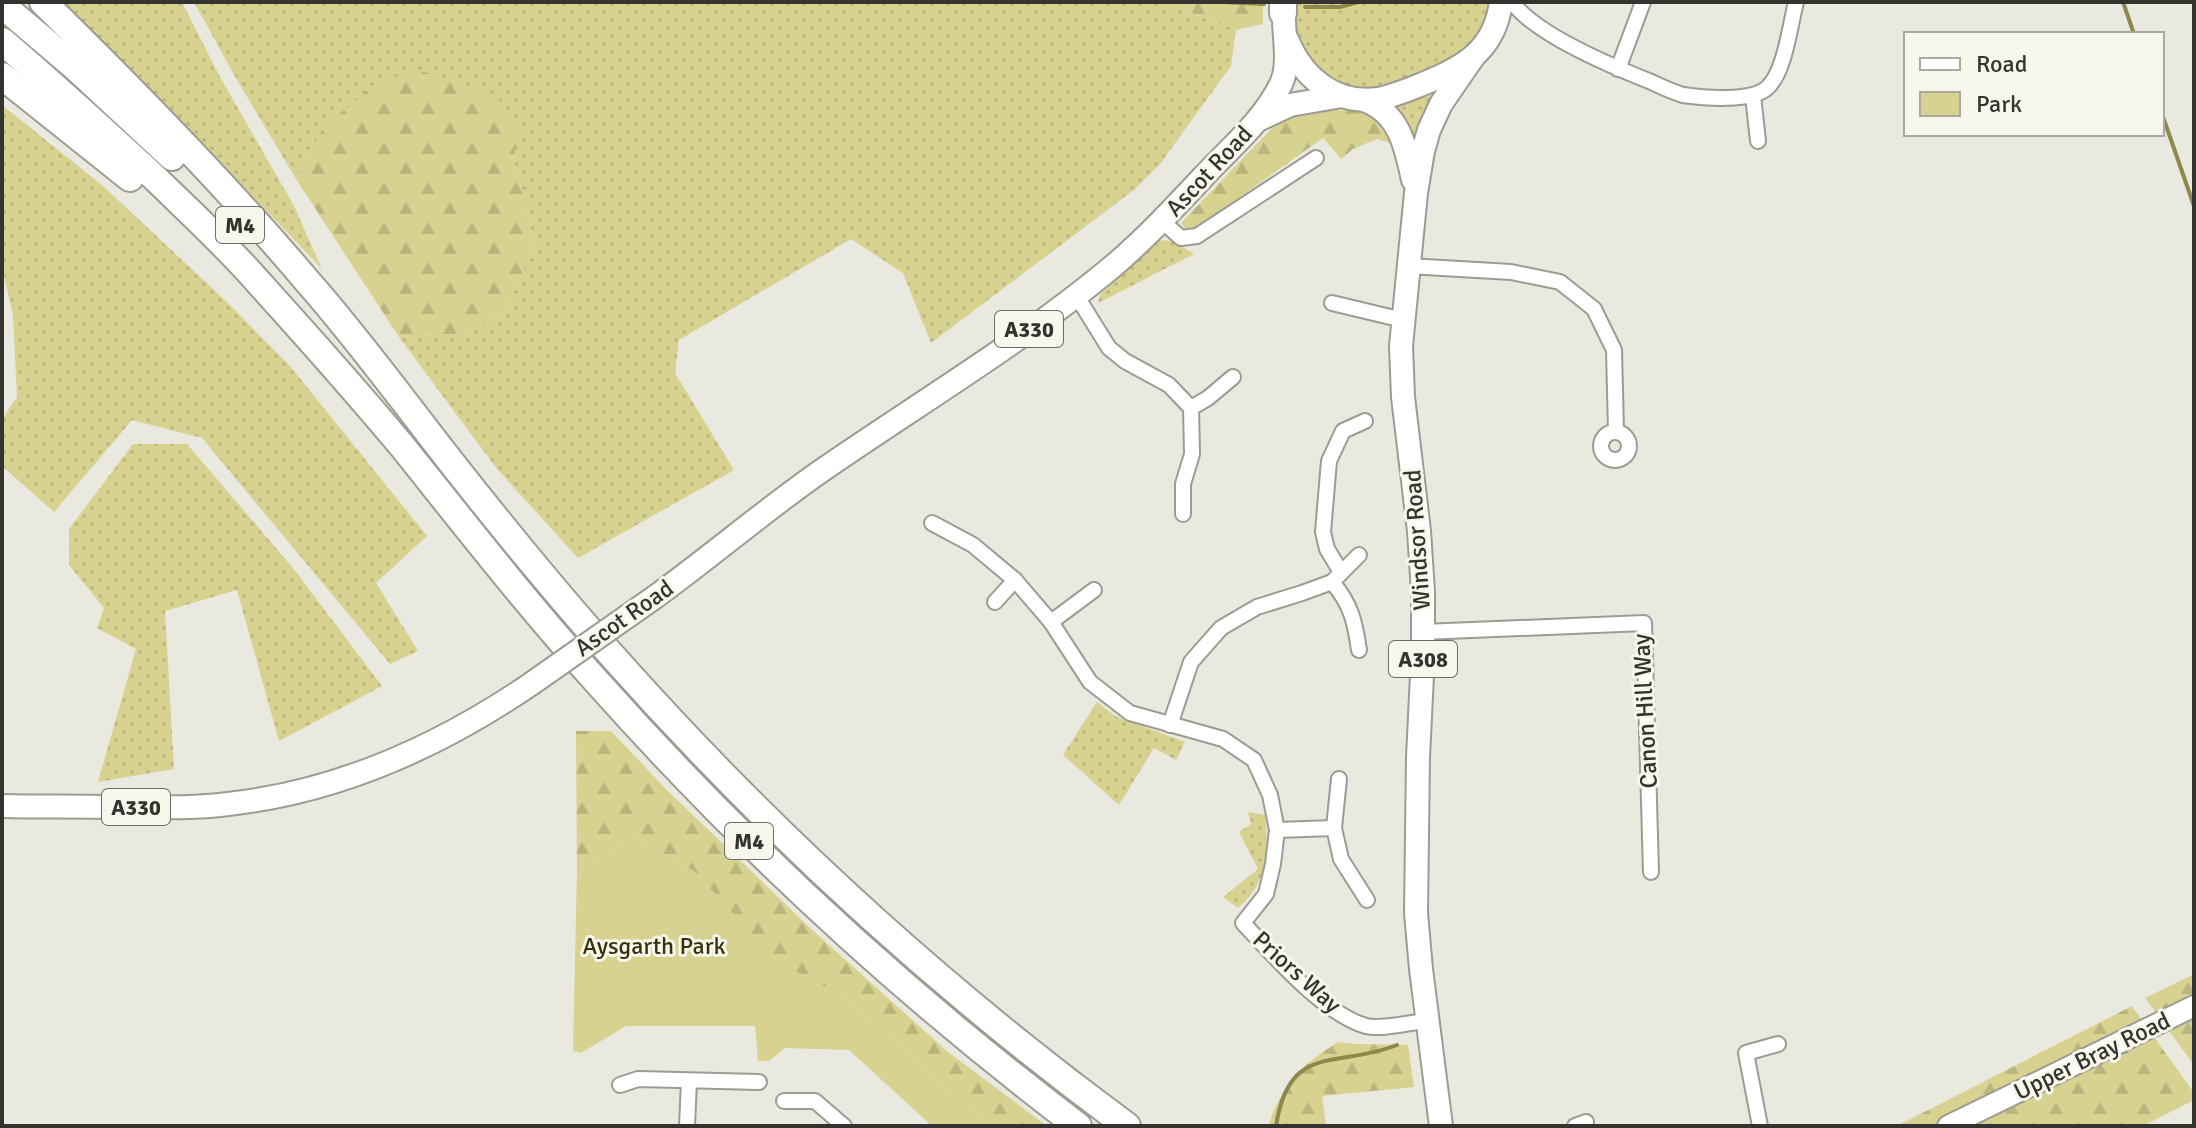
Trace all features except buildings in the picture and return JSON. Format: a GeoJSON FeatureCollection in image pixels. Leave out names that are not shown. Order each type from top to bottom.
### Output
{"type":"FeatureCollection","features":[{"type":"Feature","properties":{"kind":"highway","name":"M4"},"geometry":{"type":"LineString","coordinates":[[43,2],[198,159],[300,272],[541,573],[707,759],[860,908],[945,983],[1127,1126]]}},
{"type":"Feature","properties":{"kind":"highway","name":"M4"},"geometry":{"type":"LineString","coordinates":[[2,5],[114,102],[193,177],[287,275],[455,467]]}},
{"type":"Feature","properties":{"kind":"highway","name":"M4"},"geometry":{"type":"LineString","coordinates":[[2,41],[103,130],[259,282],[383,423],[597,682],[707,800],[864,950],[998,1064],[1078,1126]]}},
{"type":"Feature","properties":{"kind":"highway","name":"M4"},"geometry":{"type":"LineString","coordinates":[[2,76],[123,172],[232,272],[294,323]]}},
{"type":"Feature","properties":{"kind":"main road"},"geometry":{"type":"LineString","coordinates":[[1490,36],[1501,2]]}},
{"type":"Feature","properties":{"kind":"main road","name":"Windsor Road"},"geometry":{"type":"LineString","coordinates":[[1284,9],[1290,47],[1302,68],[1318,84],[1378,106],[1398,128],[1416,193]]}},
{"type":"Feature","properties":{"kind":"main road","name":"Ascot Road"},"geometry":{"type":"LineString","coordinates":[[2,806],[184,808],[238,803],[291,793],[355,775],[417,750],[476,719],[655,597],[800,486],[918,408],[1113,266],[1162,221],[1256,121],[1276,93],[1284,74],[1284,9]]}},
{"type":"Feature","properties":{"kind":"main road","name":"Windsor Road"},"geometry":{"type":"LineString","coordinates":[[1441,1126],[1416,913],[1423,632],[1421,551],[1402,380],[1403,320],[1423,151],[1434,118],[1449,91],[1490,36]]}},
{"type":"Feature","properties":{"kind":"main road","name":"Ascot Road"},"geometry":{"type":"LineString","coordinates":[[1256,121],[1290,105],[1353,98],[1377,99],[1399,93],[1454,70],[1474,56]]}},
{"type":"Feature","properties":{"kind":"main road","name":"Upper Bray Road"},"geometry":{"type":"LineString","coordinates":[[1948,1126],[2194,1006]]}},
{"type":"Feature","properties":{"kind":"street"},"geometry":{"type":"LineString","coordinates":[[1512,2],[1524,16],[1574,47],[1618,69],[1681,94],[1730,98],[1753,96],[1766,89],[1775,78],[1796,2]]}},
{"type":"Feature","properties":{"kind":"street"},"geometry":{"type":"LineString","coordinates":[[1618,69],[1643,2]]}},
{"type":"Feature","properties":{"kind":"street"},"geometry":{"type":"LineString","coordinates":[[1490,36],[1506,22],[1524,16]]}},
{"type":"Feature","properties":{"kind":"street"},"geometry":{"type":"LineString","coordinates":[[1753,96],[1758,141]]}},
{"type":"Feature","properties":{"kind":"street","name":"Ascot Road"},"geometry":{"type":"LineString","coordinates":[[1162,221],[1181,238],[1197,236],[1316,158]]}},
{"type":"Feature","properties":{"kind":"street"},"geometry":{"type":"LineString","coordinates":[[1408,266],[1511,272],[1560,282],[1594,309],[1614,350],[1616,431]]}},
{"type":"Feature","properties":{"kind":"street"},"geometry":{"type":"LineString","coordinates":[[1076,295],[1109,348],[1125,361],[1169,385],[1191,408],[1192,454],[1177,485],[1183,514]]}},
{"type":"Feature","properties":{"kind":"street"},"geometry":{"type":"LineString","coordinates":[[1332,303],[1403,320]]}},
{"type":"Feature","properties":{"kind":"street"},"geometry":{"type":"LineString","coordinates":[[1191,408],[1233,377]]}},
{"type":"Feature","properties":{"kind":"street"},"geometry":{"type":"LineString","coordinates":[[1359,650],[1349,631],[1345,597],[1323,532],[1321,480],[1343,431],[1365,421]]}},
{"type":"Feature","properties":{"kind":"street","name":"Priors Way"},"geometry":{"type":"LineString","coordinates":[[932,523],[949,524],[1015,580],[1051,622],[1090,682],[1130,713],[1223,739],[1254,760],[1270,795],[1277,830],[1266,894],[1243,923],[1296,979],[1333,1010],[1367,1027],[1427,1021]]}},
{"type":"Feature","properties":{"kind":"street"},"geometry":{"type":"LineString","coordinates":[[1170,725],[1191,662],[1221,628],[1257,607],[1302,593],[1336,577],[1359,555]]}},
{"type":"Feature","properties":{"kind":"street"},"geometry":{"type":"LineString","coordinates":[[995,602],[1015,580]]}},
{"type":"Feature","properties":{"kind":"street"},"geometry":{"type":"LineString","coordinates":[[1051,622],[1094,590]]}},
{"type":"Feature","properties":{"kind":"street","name":"Canon Hill Way"},"geometry":{"type":"LineString","coordinates":[[1423,632],[1644,623],[1651,872]]}},
{"type":"Feature","properties":{"kind":"street"},"geometry":{"type":"LineString","coordinates":[[1339,779],[1334,828],[1341,859],[1367,900]]}},
{"type":"Feature","properties":{"kind":"street"},"geometry":{"type":"LineString","coordinates":[[1277,830],[1334,828]]}},
{"type":"Feature","properties":{"kind":"street"},"geometry":{"type":"LineString","coordinates":[[1760,1126],[1746,1053],[1778,1044]]}},
{"type":"Feature","properties":{"kind":"street"},"geometry":{"type":"LineString","coordinates":[[620,1085],[638,1079],[759,1082]]}},
{"type":"Feature","properties":{"kind":"street"},"geometry":{"type":"LineString","coordinates":[[687,1126],[689,1081]]}},
{"type":"Feature","properties":{"kind":"street"},"geometry":{"type":"LineString","coordinates":[[784,1101],[815,1101],[844,1126]]}},
{"type":"Feature","properties":{"kind":"green space"},"geometry":{"type":"Polygon","coordinates":[[[60,2],[182,2],[220,77],[294,206],[322,269],[129,67],[60,2]]]}},
{"type":"Feature","properties":{"kind":"green space"},"geometry":{"type":"Polygon","coordinates":[[[194,2],[1164,2],[1236,30],[1231,66],[1160,164],[1135,189],[931,343],[903,273],[851,239],[679,340],[675,373],[734,470],[578,558],[497,469],[399,337],[472,333],[506,309],[535,243],[514,160],[518,131],[323,128],[296,179],[194,2]]]}},
{"type":"Feature","properties":{"kind":"green space"},"geometry":{"type":"Polygon","coordinates":[[[1164,2],[1263,2],[1263,24],[1236,30],[1164,2]]]}},
{"type":"Feature","properties":{"kind":"green space"},"geometry":{"type":"Polygon","coordinates":[[[1294,2],[1492,2],[1482,33],[1456,59],[1384,89],[1348,89],[1316,71],[1296,37],[1294,2]]]}},
{"type":"Feature","properties":{"kind":"green space"},"geometry":{"type":"Polygon","coordinates":[[[419,70],[497,96],[518,131],[514,160],[535,243],[506,309],[472,333],[399,337],[296,179],[323,128],[377,82],[419,70]]]}},
{"type":"Feature","properties":{"kind":"green space"},"geometry":{"type":"Polygon","coordinates":[[[1433,90],[1415,135],[1396,107],[1433,90]]]}},
{"type":"Feature","properties":{"kind":"green space"},"geometry":{"type":"Polygon","coordinates":[[[2,105],[103,186],[229,304],[290,366],[427,536],[376,583],[418,651],[390,664],[202,438],[132,420],[54,512],[2,466],[2,419],[17,397],[13,315],[2,267],[2,105]]]}},
{"type":"Feature","properties":{"kind":"green space"},"geometry":{"type":"Polygon","coordinates":[[[1301,112],[1367,112],[1394,144],[1377,139],[1353,149],[1341,159],[1323,138],[1189,233],[1181,223],[1274,126],[1301,112]]]}},
{"type":"Feature","properties":{"kind":"green space"},"geometry":{"type":"Polygon","coordinates":[[[1159,240],[1173,241],[1194,254],[1098,303],[1100,295],[1159,240]]]}},
{"type":"Feature","properties":{"kind":"green space"},"geometry":{"type":"Polygon","coordinates":[[[133,444],[187,444],[293,568],[382,686],[279,741],[237,590],[165,611],[174,769],[98,782],[136,649],[97,628],[104,608],[69,565],[69,529],[133,444]]]}},
{"type":"Feature","properties":{"kind":"green space"},"geometry":{"type":"Polygon","coordinates":[[[1097,702],[1115,716],[1185,742],[1176,760],[1154,748],[1119,805],[1063,755],[1097,702]]]}},
{"type":"Feature","properties":{"kind":"green space"},"geometry":{"type":"Polygon","coordinates":[[[576,731],[611,731],[665,788],[809,927],[948,1052],[1047,1126],[995,1126],[970,1109],[844,996],[779,964],[695,872],[636,838],[577,870],[576,731]]]}},
{"type":"Feature","properties":{"kind":"green space"},"geometry":{"type":"Polygon","coordinates":[[[1248,812],[1265,815],[1266,854],[1261,877],[1238,908],[1223,897],[1258,869],[1239,832],[1251,824],[1248,812]]]}},
{"type":"Feature","properties":{"kind":"green space","name":"Aysgarth Park"},"geometry":{"type":"Polygon","coordinates":[[[636,838],[695,872],[779,963],[844,996],[970,1109],[995,1126],[932,1126],[849,1050],[785,1048],[769,1061],[758,1061],[755,1026],[626,1026],[581,1053],[573,1051],[577,870],[636,838]]]}},
{"type":"Feature","properties":{"kind":"green space"},"geometry":{"type":"Polygon","coordinates":[[[2194,974],[2194,1065],[2145,998],[2194,974]]]}},
{"type":"Feature","properties":{"kind":"green space"},"geometry":{"type":"Polygon","coordinates":[[[2132,1006],[2194,1093],[2194,1100],[2143,1126],[1897,1126],[2132,1006]]]}},
{"type":"Feature","properties":{"kind":"green space"},"geometry":{"type":"Polygon","coordinates":[[[1338,1042],[1408,1045],[1414,1087],[1322,1096],[1326,1126],[1268,1126],[1280,1098],[1294,1077],[1338,1042]]]}},
{"type":"Feature","properties":{"kind":"waterway"},"geometry":{"type":"LineString","coordinates":[[1223,2],[1264,4]]}},
{"type":"Feature","properties":{"kind":"waterway"},"geometry":{"type":"LineString","coordinates":[[1305,7],[1340,7],[1358,2]]}},
{"type":"Feature","properties":{"kind":"waterway"},"geometry":{"type":"LineString","coordinates":[[2123,2],[2133,32]]}},
{"type":"Feature","properties":{"kind":"waterway"},"geometry":{"type":"LineString","coordinates":[[2164,120],[2194,206]]}},
{"type":"Feature","properties":{"kind":"waterway"},"geometry":{"type":"LineString","coordinates":[[2,365],[2,374]]}},
{"type":"Feature","properties":{"kind":"waterway"},"geometry":{"type":"LineString","coordinates":[[1276,1126],[1283,1099],[1292,1081],[1304,1069],[1397,1045]]}}]}
